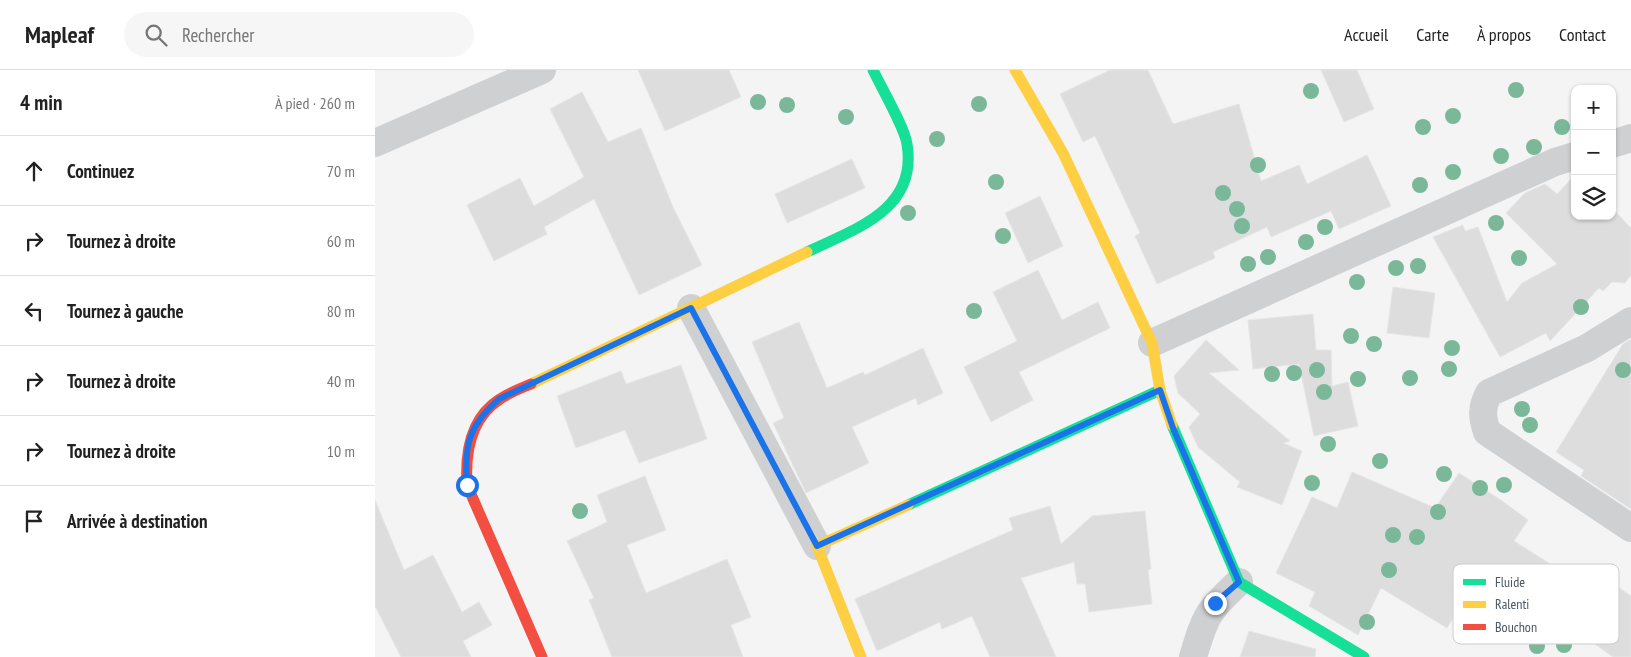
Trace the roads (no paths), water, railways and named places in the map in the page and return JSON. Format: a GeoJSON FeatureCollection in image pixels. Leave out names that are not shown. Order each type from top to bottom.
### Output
{"type":"FeatureCollection","features":[{"type":"Feature","properties":{"kind":"street"},"geometry":{"type":"LineString","coordinates":[[375,143],[542,70]]}},
{"type":"Feature","properties":{"kind":"street"},"geometry":{"type":"LineString","coordinates":[[542,657],[467,485],[465,458],[471,435],[482,414],[499,399],[875,220],[896,199],[908,168],[907,142],[873,70]]}},
{"type":"Feature","properties":{"kind":"street"},"geometry":{"type":"LineString","coordinates":[[1015,70],[1063,153],[1108,245],[1152,343],[1160,390],[1173,428],[1239,582],[1364,657]]}},
{"type":"Feature","properties":{"kind":"street"},"geometry":{"type":"LineString","coordinates":[[1616,143],[1631,138]]}},
{"type":"Feature","properties":{"kind":"street"},"geometry":{"type":"LineString","coordinates":[[1152,343],[1555,162],[1571,157]]}},
{"type":"Feature","properties":{"kind":"street"},"geometry":{"type":"LineString","coordinates":[[691,308],[817,546],[861,657]]}},
{"type":"Feature","properties":{"kind":"street"},"geometry":{"type":"LineString","coordinates":[[1631,321],[1587,348],[1489,393],[1483,404],[1482,418],[1487,432],[1631,528]]}},
{"type":"Feature","properties":{"kind":"street"},"geometry":{"type":"LineString","coordinates":[[817,546],[1160,390]]}},
{"type":"Feature","properties":{"kind":"street"},"geometry":{"type":"LineString","coordinates":[[1193,657],[1207,614],[1215,603],[1239,582]]}}]}
